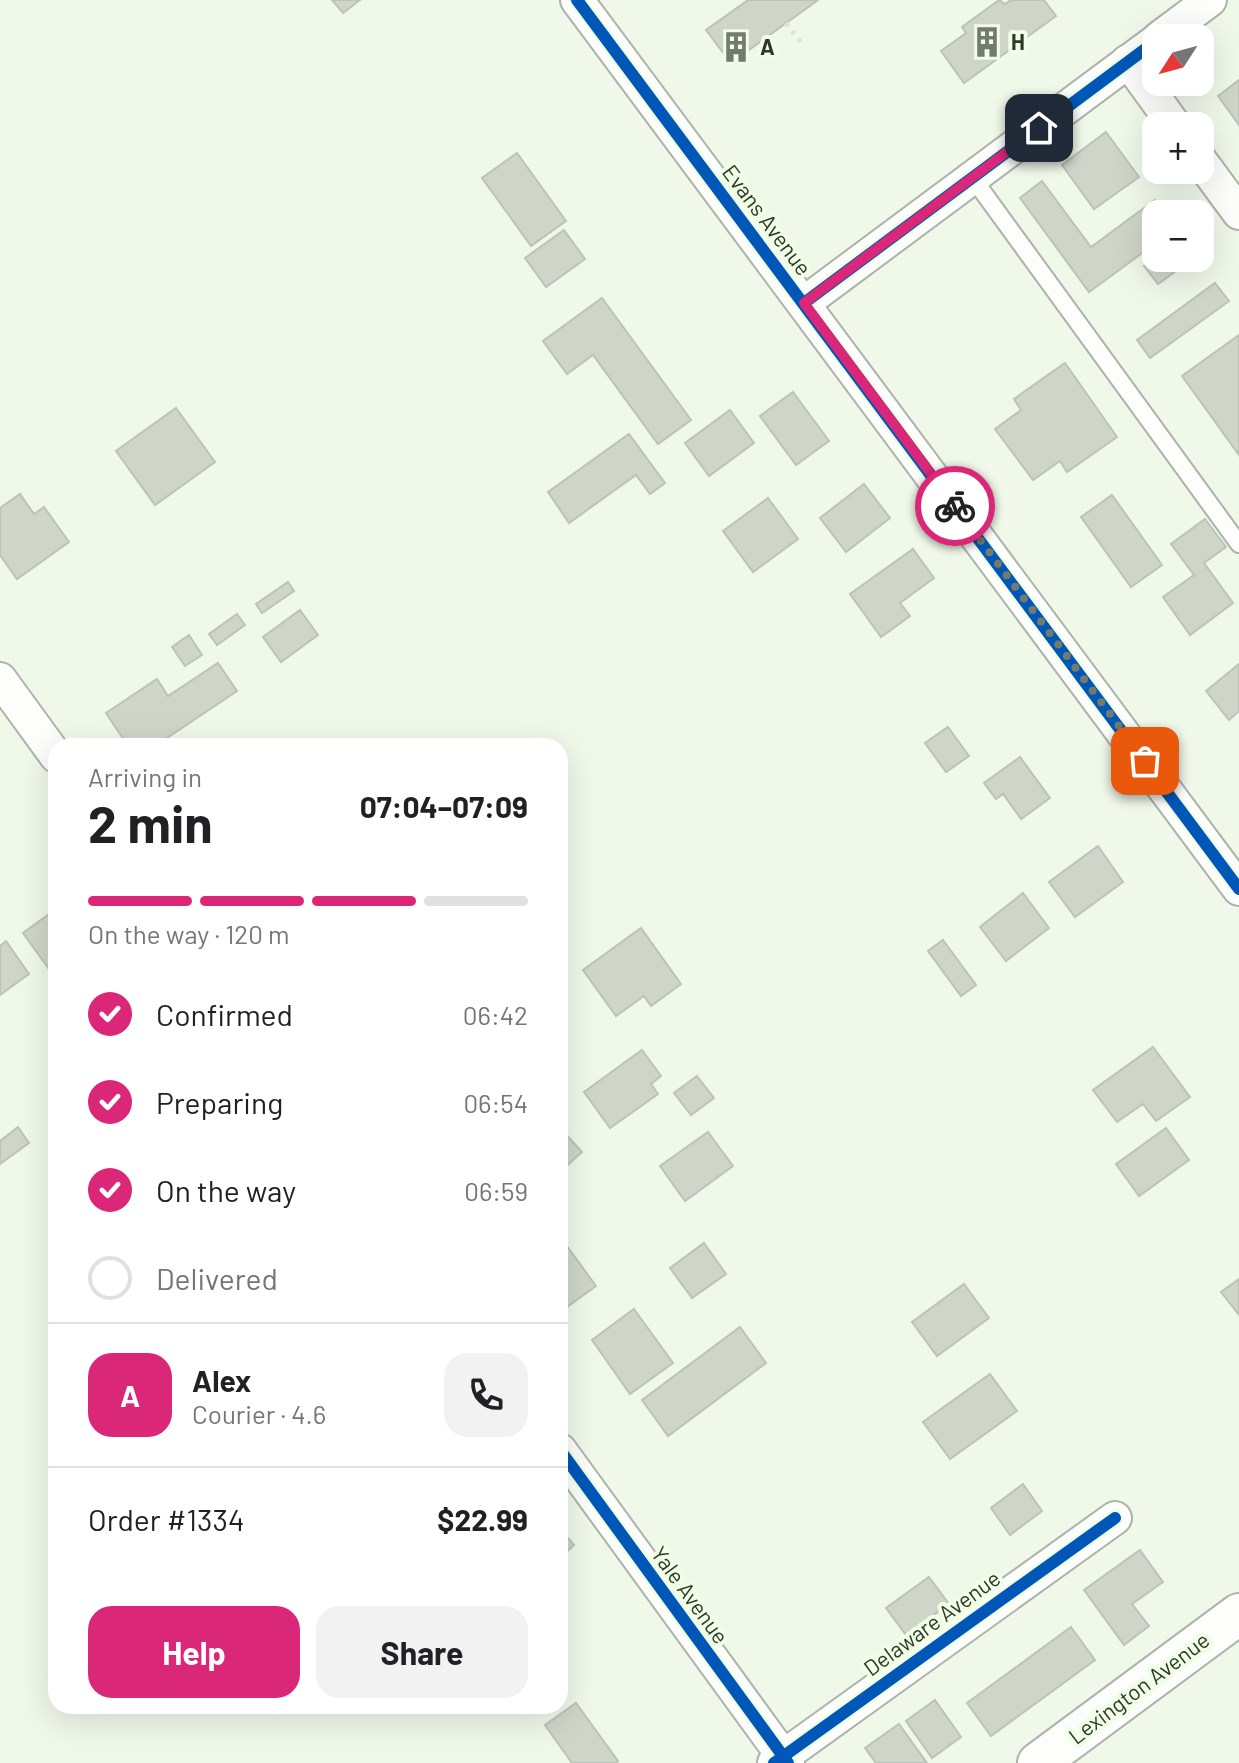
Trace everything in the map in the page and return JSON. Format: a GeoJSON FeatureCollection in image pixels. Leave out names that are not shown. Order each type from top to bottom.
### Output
{"type":"FeatureCollection","features":[{"type":"Feature","properties":{"kind":"street","name":"Evans Avenue"},"geometry":{"type":"LineString","coordinates":[[577,0],[1239,889]]}},
{"type":"Feature","properties":{"kind":"street"},"geometry":{"type":"LineString","coordinates":[[1178,24],[1210,0]]}},
{"type":"Feature","properties":{"kind":"street"},"geometry":{"type":"LineString","coordinates":[[804,303],[1142,51]]}},
{"type":"Feature","properties":{"kind":"street"},"geometry":{"type":"LineString","coordinates":[[1128,61],[1165,112]]}},
{"type":"Feature","properties":{"kind":"street"},"geometry":{"type":"LineString","coordinates":[[1214,179],[1239,213]]}},
{"type":"Feature","properties":{"kind":"street"},"geometry":{"type":"LineString","coordinates":[[0,679],[48,745]]}},
{"type":"Feature","properties":{"kind":"street","name":"Yale Avenue"},"geometry":{"type":"LineString","coordinates":[[568,1461],[781,1761]]}},
{"type":"Feature","properties":{"kind":"street","name":"Delaware Avenue"},"geometry":{"type":"LineString","coordinates":[[781,1761],[1115,1518]]}},
{"type":"Feature","properties":{"kind":"street","name":"Lexington Avenue"},"geometry":{"type":"LineString","coordinates":[[1038,1763],[1239,1614]]}},
{"type":"Feature","properties":{"kind":"lane"},"geometry":{"type":"LineString","coordinates":[[972,177],[1239,544]]}},
{"type":"Feature","properties":{"kind":"path"},"geometry":{"type":"LineString","coordinates":[[786,23],[802,44]]}},
{"type":"Feature","properties":{"kind":"building"},"geometry":{"type":"Polygon","coordinates":[[[332,0],[360,0],[343,13],[332,0]]]}},
{"type":"Feature","properties":{"kind":"building","name":"A"},"geometry":{"type":"Polygon","coordinates":[[[748,0],[818,0],[731,63],[706,30],[748,0]]]}},
{"type":"Feature","properties":{"kind":"building","name":"H"},"geometry":{"type":"Polygon","coordinates":[[[999,0],[1005,4],[1011,0],[1044,0],[1056,16],[964,83],[941,51],[966,33],[962,27],[999,0]]]}},
{"type":"Feature","properties":{"kind":"building"},"geometry":{"type":"Polygon","coordinates":[[[1239,80],[1239,125],[1218,96],[1239,80]]]}},
{"type":"Feature","properties":{"kind":"building"},"geometry":{"type":"Polygon","coordinates":[[[1106,132],[1139,177],[1094,209],[1062,165],[1106,132]]]}},
{"type":"Feature","properties":{"kind":"building"},"geometry":{"type":"Polygon","coordinates":[[[517,153],[566,221],[531,246],[482,178],[517,153]]]}},
{"type":"Feature","properties":{"kind":"building"},"geometry":{"type":"Polygon","coordinates":[[[1042,181],[1091,247],[1142,210],[1142,253],[1089,292],[1020,198],[1042,181]]]}},
{"type":"Feature","properties":{"kind":"building"},"geometry":{"type":"Polygon","coordinates":[[[564,230],[585,259],[546,287],[525,258],[564,230]]]}},
{"type":"Feature","properties":{"kind":"building"},"geometry":{"type":"Polygon","coordinates":[[[1149,272],[1175,272],[1158,284],[1149,272]]]}},
{"type":"Feature","properties":{"kind":"building"},"geometry":{"type":"Polygon","coordinates":[[[1215,283],[1229,301],[1150,358],[1137,340],[1215,283]]]}},
{"type":"Feature","properties":{"kind":"building"},"geometry":{"type":"Polygon","coordinates":[[[602,298],[691,420],[658,444],[593,355],[567,374],[543,341],[602,298]]]}},
{"type":"Feature","properties":{"kind":"building"},"geometry":{"type":"Polygon","coordinates":[[[1239,335],[1239,455],[1182,376],[1239,335]]]}},
{"type":"Feature","properties":{"kind":"building"},"geometry":{"type":"Polygon","coordinates":[[[1065,363],[1117,437],[1067,472],[1060,461],[1033,480],[995,429],[1021,410],[1014,399],[1065,363]]]}},
{"type":"Feature","properties":{"kind":"building"},"geometry":{"type":"Polygon","coordinates":[[[793,392],[829,441],[796,465],[760,416],[793,392]]]}},
{"type":"Feature","properties":{"kind":"building"},"geometry":{"type":"Polygon","coordinates":[[[176,408],[215,462],[155,505],[116,451],[176,408]]]}},
{"type":"Feature","properties":{"kind":"building"},"geometry":{"type":"Polygon","coordinates":[[[730,410],[754,443],[709,476],[685,443],[730,410]]]}},
{"type":"Feature","properties":{"kind":"building"},"geometry":{"type":"Polygon","coordinates":[[[629,434],[665,483],[650,494],[636,475],[569,523],[548,492],[629,434]]]}},
{"type":"Feature","properties":{"kind":"building"},"geometry":{"type":"Polygon","coordinates":[[[864,484],[890,518],[846,552],[820,518],[864,484]]]}},
{"type":"Feature","properties":{"kind":"building"},"geometry":{"type":"Polygon","coordinates":[[[20,494],[34,514],[44,507],[69,542],[17,579],[0,555],[0,508],[20,494]]]}},
{"type":"Feature","properties":{"kind":"building"},"geometry":{"type":"Polygon","coordinates":[[[1112,495],[1162,565],[1131,587],[1081,517],[1112,495]]]}},
{"type":"Feature","properties":{"kind":"building"},"geometry":{"type":"Polygon","coordinates":[[[768,498],[798,539],[753,572],[723,531],[768,498]]]}},
{"type":"Feature","properties":{"kind":"building"},"geometry":{"type":"Polygon","coordinates":[[[1205,519],[1226,547],[1204,563],[1233,603],[1190,635],[1163,597],[1194,575],[1171,544],[1205,519]]]}},
{"type":"Feature","properties":{"kind":"building"},"geometry":{"type":"Polygon","coordinates":[[[913,549],[934,578],[900,603],[910,616],[881,637],[850,594],[913,549]]]}},
{"type":"Feature","properties":{"kind":"building"},"geometry":{"type":"Polygon","coordinates":[[[288,582],[294,591],[262,613],[256,604],[288,582]]]}},
{"type":"Feature","properties":{"kind":"building"},"geometry":{"type":"Polygon","coordinates":[[[300,610],[318,635],[281,662],[263,637],[300,610]]]}},
{"type":"Feature","properties":{"kind":"building"},"geometry":{"type":"Polygon","coordinates":[[[237,614],[245,625],[217,645],[209,634],[237,614]]]}},
{"type":"Feature","properties":{"kind":"building"},"geometry":{"type":"Polygon","coordinates":[[[189,635],[202,655],[185,666],[172,647],[189,635]]]}},
{"type":"Feature","properties":{"kind":"building"},"geometry":{"type":"Polygon","coordinates":[[[218,663],[237,691],[167,738],[123,738],[106,713],[157,679],[168,696],[218,663]]]}},
{"type":"Feature","properties":{"kind":"building"},"geometry":{"type":"Polygon","coordinates":[[[1239,664],[1239,711],[1229,720],[1206,691],[1239,664]]]}},
{"type":"Feature","properties":{"kind":"building"},"geometry":{"type":"Polygon","coordinates":[[[948,727],[969,756],[946,772],[925,743],[948,727]]]}},
{"type":"Feature","properties":{"kind":"building"},"geometry":{"type":"Polygon","coordinates":[[[1020,757],[1050,798],[1021,819],[1003,794],[996,799],[984,783],[1020,757]]]}},
{"type":"Feature","properties":{"kind":"building"},"geometry":{"type":"Polygon","coordinates":[[[1098,846],[1123,882],[1075,917],[1049,882],[1098,846]]]}},
{"type":"Feature","properties":{"kind":"building"},"geometry":{"type":"Polygon","coordinates":[[[1023,893],[1049,928],[1006,961],[980,927],[1023,893]]]}},
{"type":"Feature","properties":{"kind":"building"},"geometry":{"type":"Polygon","coordinates":[[[48,915],[48,968],[23,933],[48,915]]]}},
{"type":"Feature","properties":{"kind":"building"},"geometry":{"type":"Polygon","coordinates":[[[641,928],[681,984],[651,1006],[644,996],[616,1016],[583,970],[641,928]]]}},
{"type":"Feature","properties":{"kind":"building"},"geometry":{"type":"Polygon","coordinates":[[[943,940],[976,985],[961,996],[928,951],[943,940]]]}},
{"type":"Feature","properties":{"kind":"building"},"geometry":{"type":"Polygon","coordinates":[[[6,941],[29,974],[0,995],[0,946],[6,941]]]}},
{"type":"Feature","properties":{"kind":"building"},"geometry":{"type":"Polygon","coordinates":[[[1153,1047],[1190,1097],[1156,1121],[1143,1104],[1117,1122],[1093,1090],[1153,1047]]]}},
{"type":"Feature","properties":{"kind":"building"},"geometry":{"type":"Polygon","coordinates":[[[642,1050],[661,1076],[651,1084],[658,1094],[610,1128],[584,1092],[642,1050]]]}},
{"type":"Feature","properties":{"kind":"building"},"geometry":{"type":"Polygon","coordinates":[[[697,1076],[714,1098],[691,1115],[674,1093],[697,1076]]]}},
{"type":"Feature","properties":{"kind":"building"},"geometry":{"type":"Polygon","coordinates":[[[18,1127],[29,1143],[0,1164],[0,1141],[18,1127]]]}},
{"type":"Feature","properties":{"kind":"building"},"geometry":{"type":"Polygon","coordinates":[[[1166,1128],[1189,1160],[1139,1196],[1116,1164],[1166,1128]]]}},
{"type":"Feature","properties":{"kind":"building"},"geometry":{"type":"Polygon","coordinates":[[[708,1132],[733,1166],[685,1201],[660,1166],[708,1132]]]}},
{"type":"Feature","properties":{"kind":"building"},"geometry":{"type":"Polygon","coordinates":[[[568,1137],[582,1152],[568,1165],[568,1137]]]}},
{"type":"Feature","properties":{"kind":"building"},"geometry":{"type":"Polygon","coordinates":[[[704,1243],[726,1274],[692,1298],[670,1268],[704,1243]]]}},
{"type":"Feature","properties":{"kind":"building"},"geometry":{"type":"Polygon","coordinates":[[[568,1248],[596,1286],[568,1306],[568,1248]]]}},
{"type":"Feature","properties":{"kind":"building"},"geometry":{"type":"Polygon","coordinates":[[[1239,1279],[1239,1315],[1221,1292],[1239,1279]]]}},
{"type":"Feature","properties":{"kind":"building"},"geometry":{"type":"Polygon","coordinates":[[[964,1284],[989,1318],[937,1356],[912,1322],[964,1284]]]}},
{"type":"Feature","properties":{"kind":"building"},"geometry":{"type":"Polygon","coordinates":[[[634,1309],[673,1363],[630,1394],[592,1340],[634,1309]]]}},
{"type":"Feature","properties":{"kind":"building"},"geometry":{"type":"Polygon","coordinates":[[[740,1327],[766,1363],[668,1436],[642,1400],[740,1327]]]}},
{"type":"Feature","properties":{"kind":"building"},"geometry":{"type":"Polygon","coordinates":[[[990,1374],[1017,1411],[950,1459],[923,1422],[990,1374]]]}},
{"type":"Feature","properties":{"kind":"building"},"geometry":{"type":"Polygon","coordinates":[[[1023,1484],[1042,1511],[1010,1535],[991,1508],[1023,1484]]]}},
{"type":"Feature","properties":{"kind":"building"},"geometry":{"type":"Polygon","coordinates":[[[1140,1550],[1163,1582],[1132,1604],[1149,1626],[1124,1645],[1084,1590],[1140,1550]]]}},
{"type":"Feature","properties":{"kind":"building"},"geometry":{"type":"Polygon","coordinates":[[[929,1577],[949,1604],[906,1635],[886,1608],[929,1577]]]}},
{"type":"Feature","properties":{"kind":"building"},"geometry":{"type":"Polygon","coordinates":[[[1071,1627],[1095,1660],[991,1736],[967,1703],[1071,1627]]]}},
{"type":"Feature","properties":{"kind":"building"},"geometry":{"type":"Polygon","coordinates":[[[935,1700],[961,1737],[932,1758],[906,1721],[935,1700]]]}},
{"type":"Feature","properties":{"kind":"building"},"geometry":{"type":"Polygon","coordinates":[[[576,1703],[618,1761],[616,1763],[572,1763],[545,1725],[560,1714],[568,1714],[568,1709],[576,1703]]]}},
{"type":"Feature","properties":{"kind":"building"},"geometry":{"type":"Polygon","coordinates":[[[899,1724],[927,1763],[876,1763],[865,1748],[899,1724]]]}},
{"type":"Feature","properties":{"kind":"cycle path"},"geometry":{"type":"LineString","coordinates":[[577,0],[1239,889]]}},
{"type":"Feature","properties":{"kind":"cycle path"},"geometry":{"type":"LineString","coordinates":[[804,303],[1142,51]]}},
{"type":"Feature","properties":{"kind":"cycle path"},"geometry":{"type":"LineString","coordinates":[[568,1461],[788,1763]]}},
{"type":"Feature","properties":{"kind":"cycle path"},"geometry":{"type":"LineString","coordinates":[[774,1763],[1115,1518]]}},
{"type":"Feature","properties":{"kind":"way so far"},"geometry":{"type":"LineString","coordinates":[[955,506],[1145,761]]}},
{"type":"Feature","properties":{"kind":"place","name":"H"},"geometry":{"type":"Point","coordinates":[987,42]}},
{"type":"Feature","properties":{"kind":"place","name":"A"},"geometry":{"type":"Point","coordinates":[736,47]}},
{"type":"Feature","properties":{"kind":"route"},"geometry":{"type":"LineString","coordinates":[[955,506],[804,303],[1039,128]]}}]}
